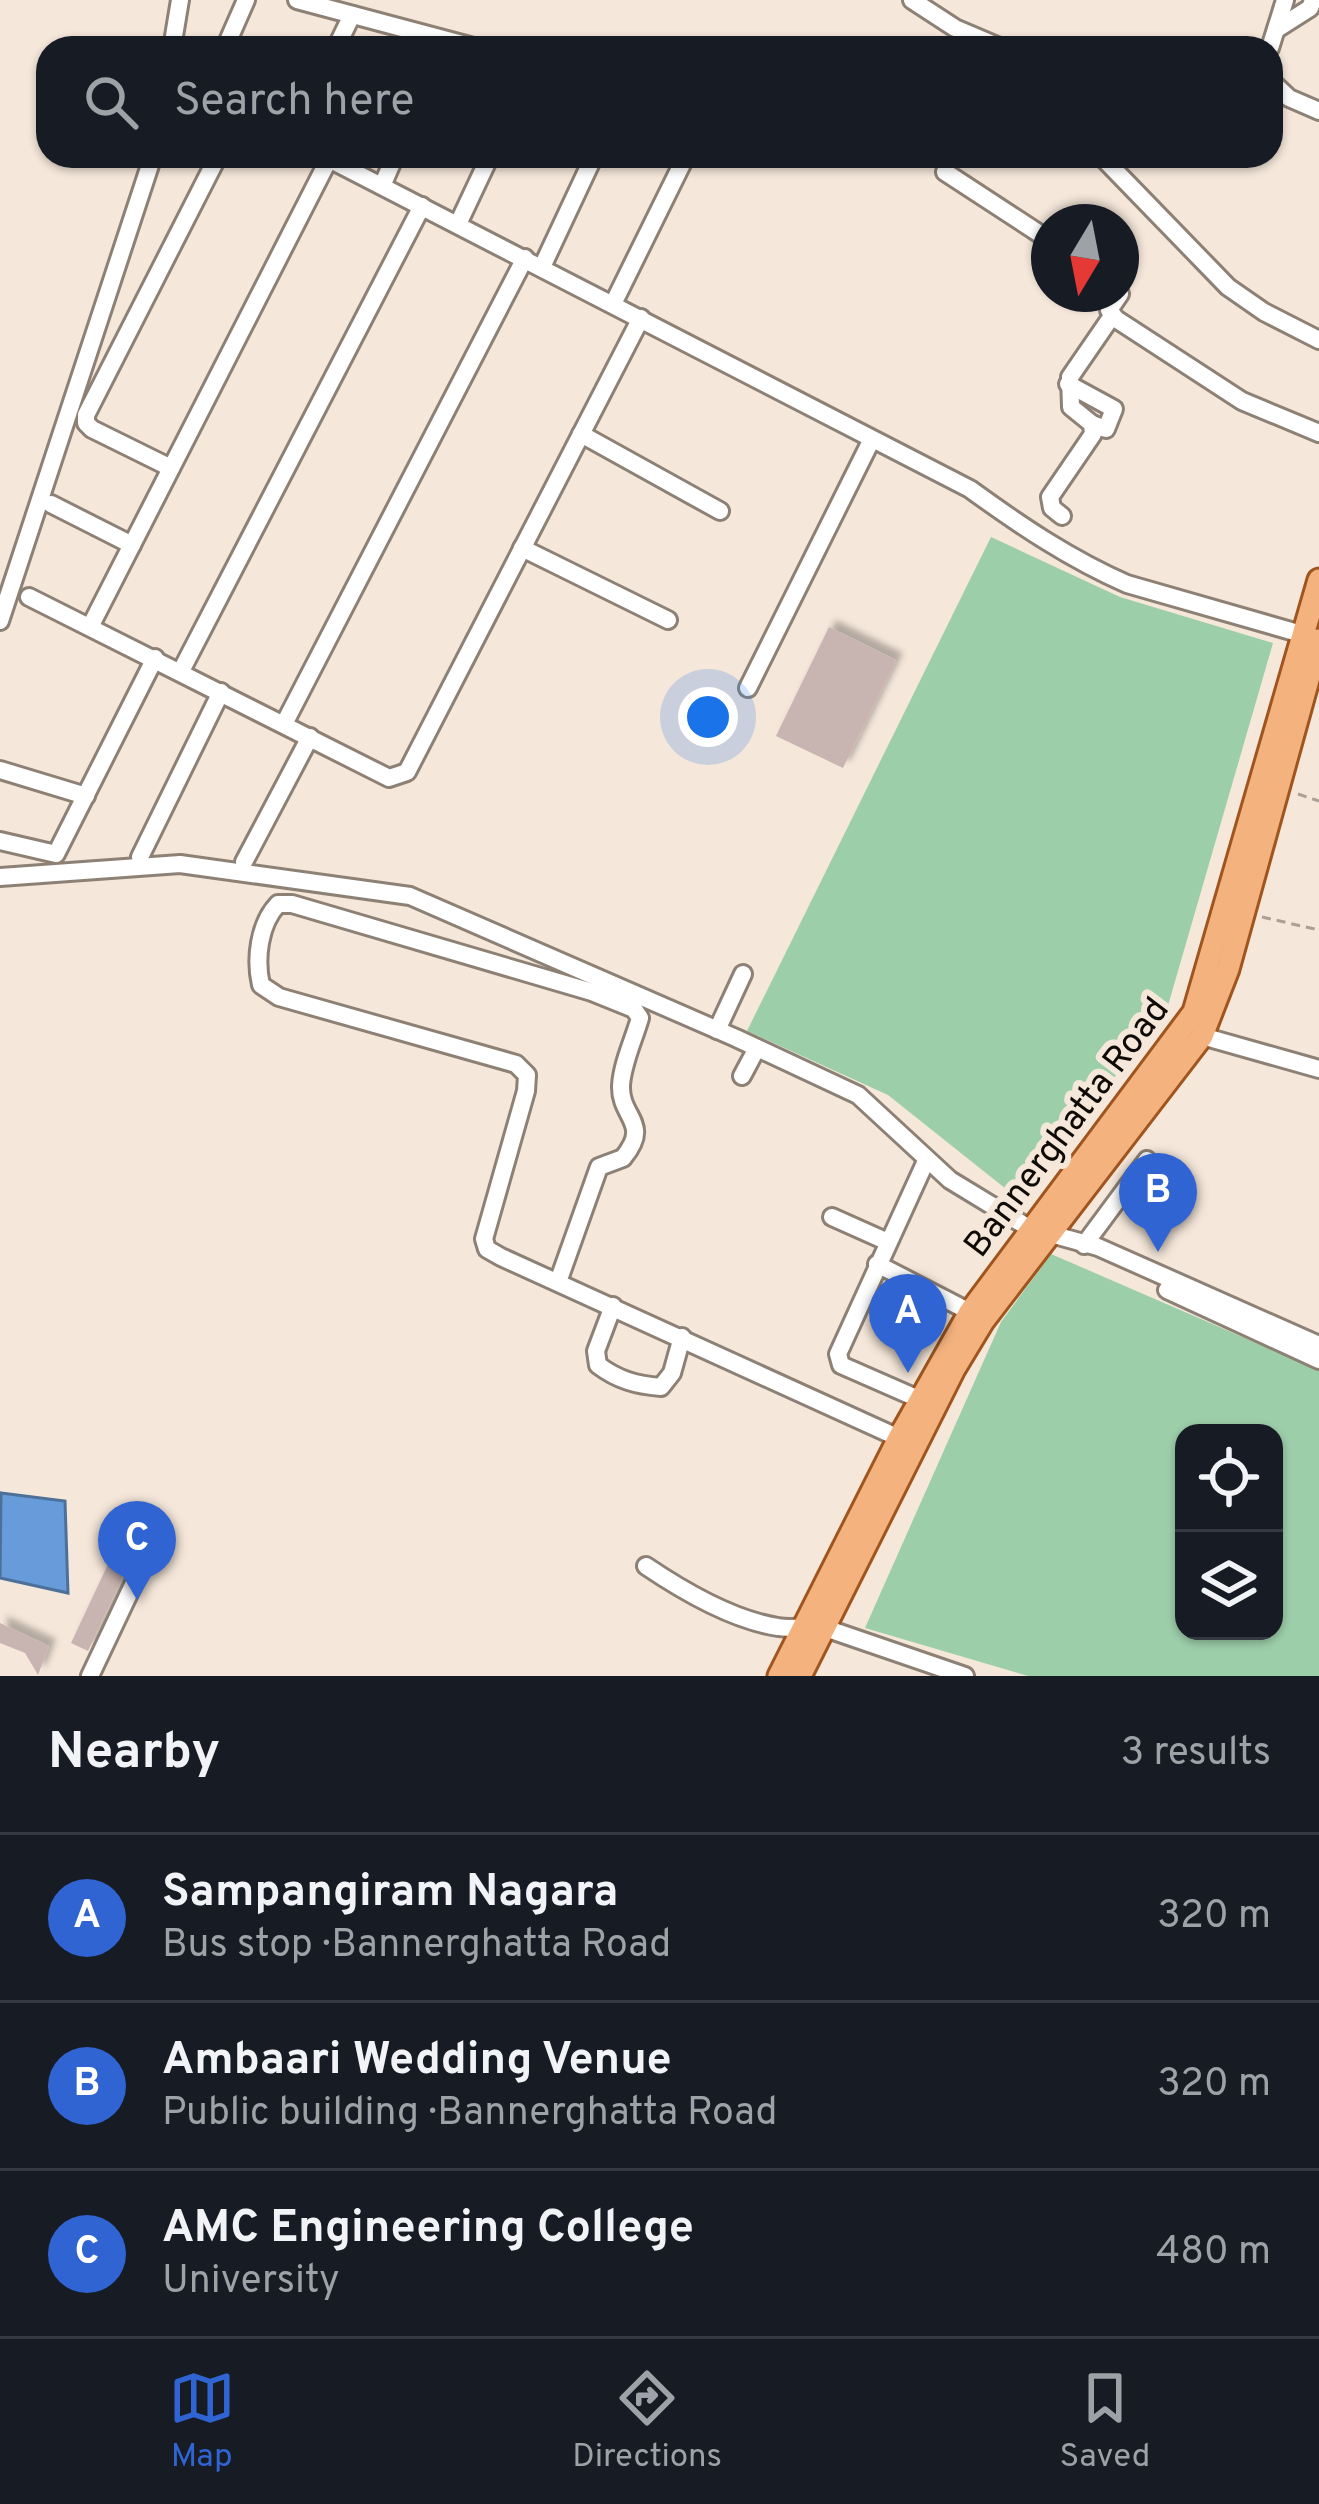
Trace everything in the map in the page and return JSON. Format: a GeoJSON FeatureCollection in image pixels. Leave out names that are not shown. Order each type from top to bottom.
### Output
{"type":"FeatureCollection","features":[{"type":"Feature","properties":{"kind":"main road","name":"Bannerghatta Road"},"geometry":{"type":"LineString","coordinates":[[779,1676],[815,1626],[970,1312],[1038,1231],[1075,1200],[1202,1036],[1219,1001],[1276,788],[1315,668],[1319,580]]}},
{"type":"Feature","properties":{"kind":"main road","name":"Bannerghatta Road"},"geometry":{"type":"LineString","coordinates":[[800,1676],[815,1626],[899,1438],[1194,1012],[1313,638]]}},
{"type":"Feature","properties":{"kind":"street"},"geometry":{"type":"LineString","coordinates":[[174,36],[180,0]]}},
{"type":"Feature","properties":{"kind":"street"},"geometry":{"type":"LineString","coordinates":[[230,36],[246,0]]}},
{"type":"Feature","properties":{"kind":"street"},"geometry":{"type":"LineString","coordinates":[[297,0],[417,36]]}},
{"type":"Feature","properties":{"kind":"street"},"geometry":{"type":"LineString","coordinates":[[912,0],[974,36]]}},
{"type":"Feature","properties":{"kind":"street"},"geometry":{"type":"LineString","coordinates":[[1274,36],[1285,0]]}},
{"type":"Feature","properties":{"kind":"street"},"geometry":{"type":"LineString","coordinates":[[1277,29],[1310,8],[1313,0]]}},
{"type":"Feature","properties":{"kind":"street"},"geometry":{"type":"LineString","coordinates":[[342,36],[352,15]]}},
{"type":"Feature","properties":{"kind":"street"},"geometry":{"type":"LineString","coordinates":[[1283,92],[1319,111]]}},
{"type":"Feature","properties":{"kind":"street"},"geometry":{"type":"LineString","coordinates":[[0,621],[149,168]]}},
{"type":"Feature","properties":{"kind":"street"},"geometry":{"type":"LineString","coordinates":[[172,468],[92,429],[86,415],[212,168]]}},
{"type":"Feature","properties":{"kind":"street"},"geometry":{"type":"LineString","coordinates":[[91,625],[321,168]]}},
{"type":"Feature","properties":{"kind":"street"},"geometry":{"type":"LineString","coordinates":[[346,168],[970,489],[1070,557],[1114,578],[1313,638]]}},
{"type":"Feature","properties":{"kind":"street"},"geometry":{"type":"LineString","coordinates":[[382,186],[390,168]]}},
{"type":"Feature","properties":{"kind":"street"},"geometry":{"type":"LineString","coordinates":[[458,224],[484,168]]}},
{"type":"Feature","properties":{"kind":"street"},"geometry":{"type":"LineString","coordinates":[[542,267],[587,168]]}},
{"type":"Feature","properties":{"kind":"street"},"geometry":{"type":"LineString","coordinates":[[613,304],[680,168]]}},
{"type":"Feature","properties":{"kind":"street"},"geometry":{"type":"LineString","coordinates":[[1113,168],[1228,287],[1319,340]]}},
{"type":"Feature","properties":{"kind":"street"},"geometry":{"type":"LineString","coordinates":[[945,172],[1031,228]]}},
{"type":"Feature","properties":{"kind":"street"},"geometry":{"type":"LineString","coordinates":[[181,671],[422,206]]}},
{"type":"Feature","properties":{"kind":"street"},"geometry":{"type":"LineString","coordinates":[[284,724],[525,258]]}},
{"type":"Feature","properties":{"kind":"street"},"geometry":{"type":"LineString","coordinates":[[1110,312],[1242,401],[1319,433]]}},
{"type":"Feature","properties":{"kind":"street"},"geometry":{"type":"LineString","coordinates":[[1068,384],[1114,409],[1106,429],[1071,407],[1068,384],[1112,316]]}},
{"type":"Feature","properties":{"kind":"street"},"geometry":{"type":"LineString","coordinates":[[29,597],[389,778],[407,772],[641,318]]}},
{"type":"Feature","properties":{"kind":"street"},"geometry":{"type":"LineString","coordinates":[[1062,516],[1052,508],[1050,497],[1093,434],[1092,424]]}},
{"type":"Feature","properties":{"kind":"street"},"geometry":{"type":"LineString","coordinates":[[581,434],[720,511]]}},
{"type":"Feature","properties":{"kind":"street"},"geometry":{"type":"LineString","coordinates":[[748,688],[872,441]]}},
{"type":"Feature","properties":{"kind":"street"},"geometry":{"type":"LineString","coordinates":[[51,504],[132,545]]}},
{"type":"Feature","properties":{"kind":"street"},"geometry":{"type":"LineString","coordinates":[[522,548],[668,620]]}},
{"type":"Feature","properties":{"kind":"street"},"geometry":{"type":"LineString","coordinates":[[0,841],[56,854],[155,658]]}},
{"type":"Feature","properties":{"kind":"street"},"geometry":{"type":"LineString","coordinates":[[140,857],[221,692]]}},
{"type":"Feature","properties":{"kind":"street"},"geometry":{"type":"LineString","coordinates":[[244,862],[310,737]]}},
{"type":"Feature","properties":{"kind":"street"},"geometry":{"type":"LineString","coordinates":[[0,770],[86,796]]}},
{"type":"Feature","properties":{"kind":"street"},"geometry":{"type":"LineString","coordinates":[[0,877],[180,864],[410,896],[858,1095],[950,1180],[1038,1231],[1098,1247],[1319,1345]]}},
{"type":"Feature","properties":{"kind":"street"},"geometry":{"type":"LineString","coordinates":[[558,1282],[598,1167],[623,1158],[636,1134],[635,1118],[621,1086],[640,1018],[634,1010],[592,992],[292,904],[278,904],[266,917],[257,967],[261,985],[279,997],[515,1064],[526,1075],[526,1091],[484,1240],[488,1249],[501,1257],[899,1438]]}},
{"type":"Feature","properties":{"kind":"street"},"geometry":{"type":"LineString","coordinates":[[717,1030],[743,974]]}},
{"type":"Feature","properties":{"kind":"street"},"geometry":{"type":"LineString","coordinates":[[1202,1036],[1319,1069]]}},
{"type":"Feature","properties":{"kind":"street"},"geometry":{"type":"LineString","coordinates":[[742,1076],[758,1048]]}},
{"type":"Feature","properties":{"kind":"street"},"geometry":{"type":"LineString","coordinates":[[1084,1245],[1147,1160]]}},
{"type":"Feature","properties":{"kind":"street"},"geometry":{"type":"LineString","coordinates":[[926,1161],[838,1360],[929,1396]]}},
{"type":"Feature","properties":{"kind":"street"},"geometry":{"type":"LineString","coordinates":[[1075,1200],[1101,1222]]}},
{"type":"Feature","properties":{"kind":"street"},"geometry":{"type":"LineString","coordinates":[[832,1216],[888,1242]]}},
{"type":"Feature","properties":{"kind":"street"},"geometry":{"type":"LineString","coordinates":[[1084,1245],[1095,1256],[1319,1360]]}},
{"type":"Feature","properties":{"kind":"street"},"geometry":{"type":"LineString","coordinates":[[878,1264],[970,1312]]}},
{"type":"Feature","properties":{"kind":"street"},"geometry":{"type":"LineString","coordinates":[[613,1306],[596,1351],[598,1365],[611,1375],[637,1385],[661,1387],[672,1373],[682,1337]]}},
{"type":"Feature","properties":{"kind":"street"},"geometry":{"type":"LineString","coordinates":[[90,1676],[142,1566]]}},
{"type":"Feature","properties":{"kind":"street"},"geometry":{"type":"LineString","coordinates":[[646,1566],[687,1592],[747,1618],[782,1628],[815,1626],[965,1676]]}},
{"type":"Feature","properties":{"kind":"path"},"geometry":{"type":"LineString","coordinates":[[1276,788],[1319,801]]}},
{"type":"Feature","properties":{"kind":"path"},"geometry":{"type":"LineString","coordinates":[[1243,913],[1319,930]]}},
{"type":"Feature","properties":{"kind":"green space"},"geometry":{"type":"Polygon","coordinates":[[[991,537],[1120,597],[1273,643],[1167,1009],[1020,1200],[888,1095],[747,1031],[991,537]]]}},
{"type":"Feature","properties":{"kind":"green space"},"geometry":{"type":"Polygon","coordinates":[[[1051,1254],[1319,1370],[1319,1676],[1028,1676],[865,1628],[1001,1322],[1051,1254]]]}},
{"type":"Feature","properties":{"kind":"water"},"geometry":{"type":"Polygon","coordinates":[[[1,1493],[65,1501],[68,1593],[0,1578],[1,1493]]]}},
{"type":"Feature","properties":{"kind":"building"},"geometry":{"type":"Polygon","coordinates":[[[829,627],[896,660],[843,768],[776,736],[829,627]]]}},
{"type":"Feature","properties":{"kind":"building"},"geometry":{"type":"Polygon","coordinates":[[[110,1560],[127,1568],[88,1651],[71,1643],[110,1560]]]}},
{"type":"Feature","properties":{"kind":"building"},"geometry":{"type":"Polygon","coordinates":[[[0,1623],[49,1646],[38,1675],[25,1653],[0,1643],[0,1623]]]}},
{"type":"Feature","properties":{"kind":"place","name":"Ambaari Wedding Venue"},"geometry":{"type":"Point","coordinates":[1158,1252]}},
{"type":"Feature","properties":{"kind":"place","name":"Sampangiram Nagara"},"geometry":{"type":"Point","coordinates":[908,1373]}},
{"type":"Feature","properties":{"kind":"place","name":"AMC Engineering College"},"geometry":{"type":"Point","coordinates":[137,1600]}}]}
